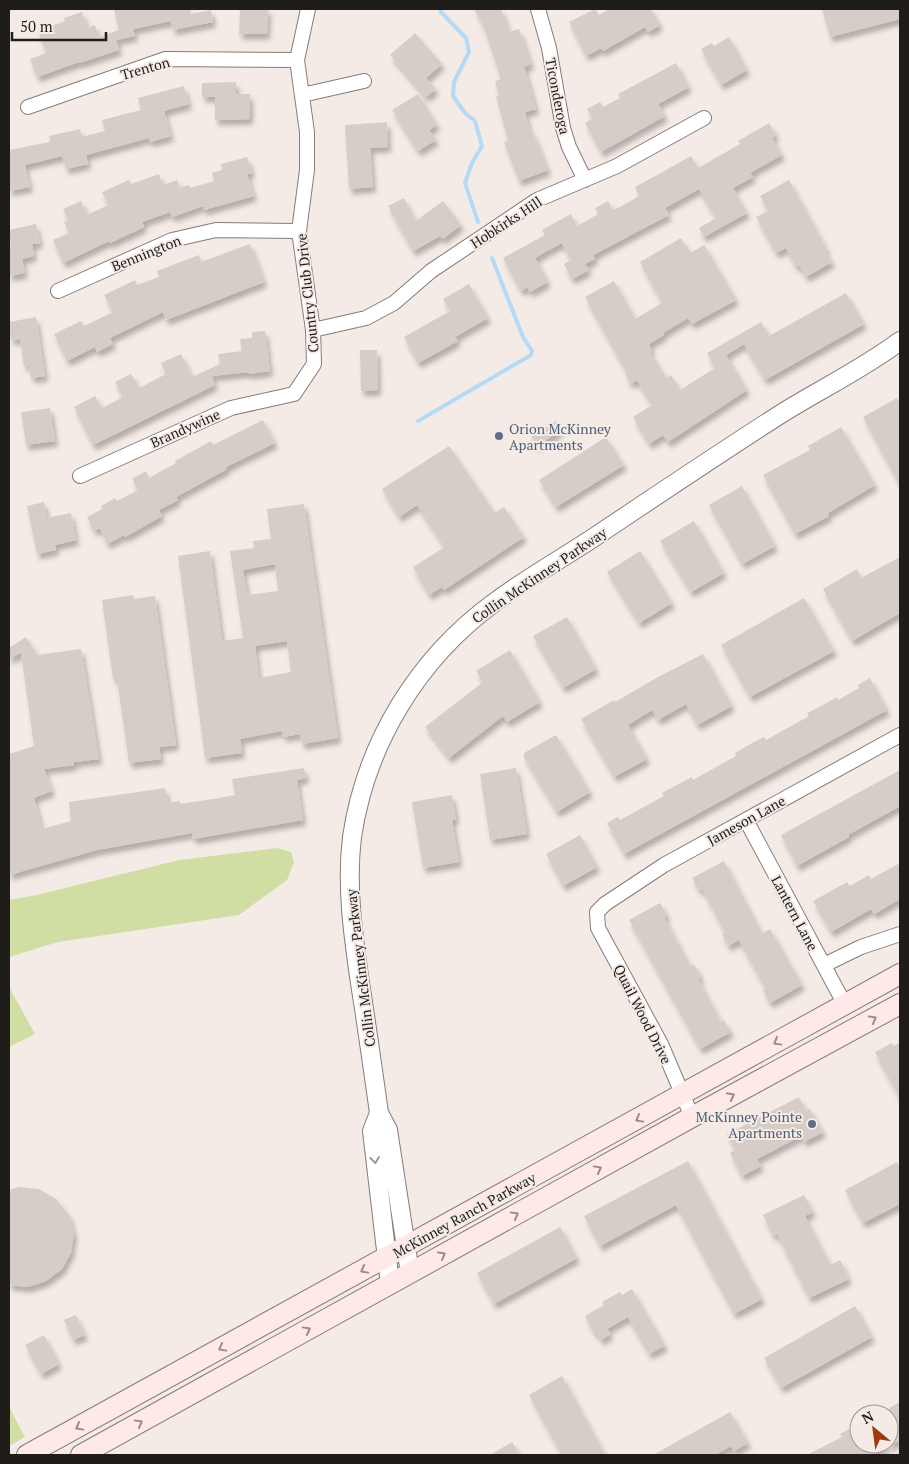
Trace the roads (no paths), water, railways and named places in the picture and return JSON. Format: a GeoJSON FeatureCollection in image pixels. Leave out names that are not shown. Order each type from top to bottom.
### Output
{"type":"FeatureCollection","features":[{"type":"Feature","properties":{"kind":"main road","name":"McKinney Ranch Parkway"},"geometry":{"type":"LineString","coordinates":[[27,1455],[900,974]]}},
{"type":"Feature","properties":{"kind":"main road","name":"McKinney Ranch Parkway"},"geometry":{"type":"LineString","coordinates":[[81,1455],[900,1004]]}},
{"type":"Feature","properties":{"kind":"street","name":"Country Club Drive"},"geometry":{"type":"LineString","coordinates":[[294,394],[314,364],[313,330],[299,231],[307,170],[307,132],[297,60],[308,9]]}},
{"type":"Feature","properties":{"kind":"street","name":"Ticonderoga"},"geometry":{"type":"LineString","coordinates":[[540,9],[563,128],[568,147],[585,180]]}},
{"type":"Feature","properties":{"kind":"street","name":"Trenton"},"geometry":{"type":"LineString","coordinates":[[28,107],[165,59],[297,60]]}},
{"type":"Feature","properties":{"kind":"street"},"geometry":{"type":"LineString","coordinates":[[302,95],[364,81]]}},
{"type":"Feature","properties":{"kind":"street","name":"Hobkirks Hill"},"geometry":{"type":"LineString","coordinates":[[313,330],[366,318],[394,303],[431,271],[537,200],[617,166],[704,118]]}},
{"type":"Feature","properties":{"kind":"street","name":"Bennington"},"geometry":{"type":"LineString","coordinates":[[58,291],[172,240],[216,230],[299,231]]}},
{"type":"Feature","properties":{"kind":"street","name":"Collin McKinney Parkway"},"geometry":{"type":"LineString","coordinates":[[410,1273],[388,1130],[379,1113],[352,918],[350,876],[352,837],[362,794],[373,760],[388,726],[414,684],[442,648],[458,632],[496,601],[745,437],[900,341]]}},
{"type":"Feature","properties":{"kind":"street","name":"Brandywine"},"geometry":{"type":"LineString","coordinates":[[80,476],[230,408],[294,394]]}},
{"type":"Feature","properties":{"kind":"street","name":"Jameson Lane"},"geometry":{"type":"LineString","coordinates":[[597,912],[600,908],[656,870],[900,736]]}},
{"type":"Feature","properties":{"kind":"street","name":"Lantern Lane"},"geometry":{"type":"LineString","coordinates":[[746,820],[845,1005]]}},
{"type":"Feature","properties":{"kind":"street","name":"Quail Wood Drive"},"geometry":{"type":"LineString","coordinates":[[597,912],[598,928],[654,1030],[692,1117]]}},
{"type":"Feature","properties":{"kind":"street"},"geometry":{"type":"LineString","coordinates":[[824,965],[861,947],[900,934]]}},
{"type":"Feature","properties":{"kind":"street","name":"Collin McKinney Parkway"},"geometry":{"type":"LineString","coordinates":[[379,1113],[372,1131],[390,1284]]}},
{"type":"Feature","properties":{"kind":"waterway"},"geometry":{"type":"LineString","coordinates":[[440,9],[466,38],[469,52],[454,82],[453,96],[465,113],[475,121],[482,146],[472,163],[465,183],[478,222]]}},
{"type":"Feature","properties":{"kind":"waterway"},"geometry":{"type":"LineString","coordinates":[[418,421],[531,355],[532,351],[523,337],[492,258]]}},
{"type":"Feature","properties":{"kind":"place","name":"Orion McKinney Apartments"},"geometry":{"type":"Point","coordinates":[499,436]}},
{"type":"Feature","properties":{"kind":"place","name":"McKinney Pointe Apartments"},"geometry":{"type":"Point","coordinates":[812,1124]}}]}
